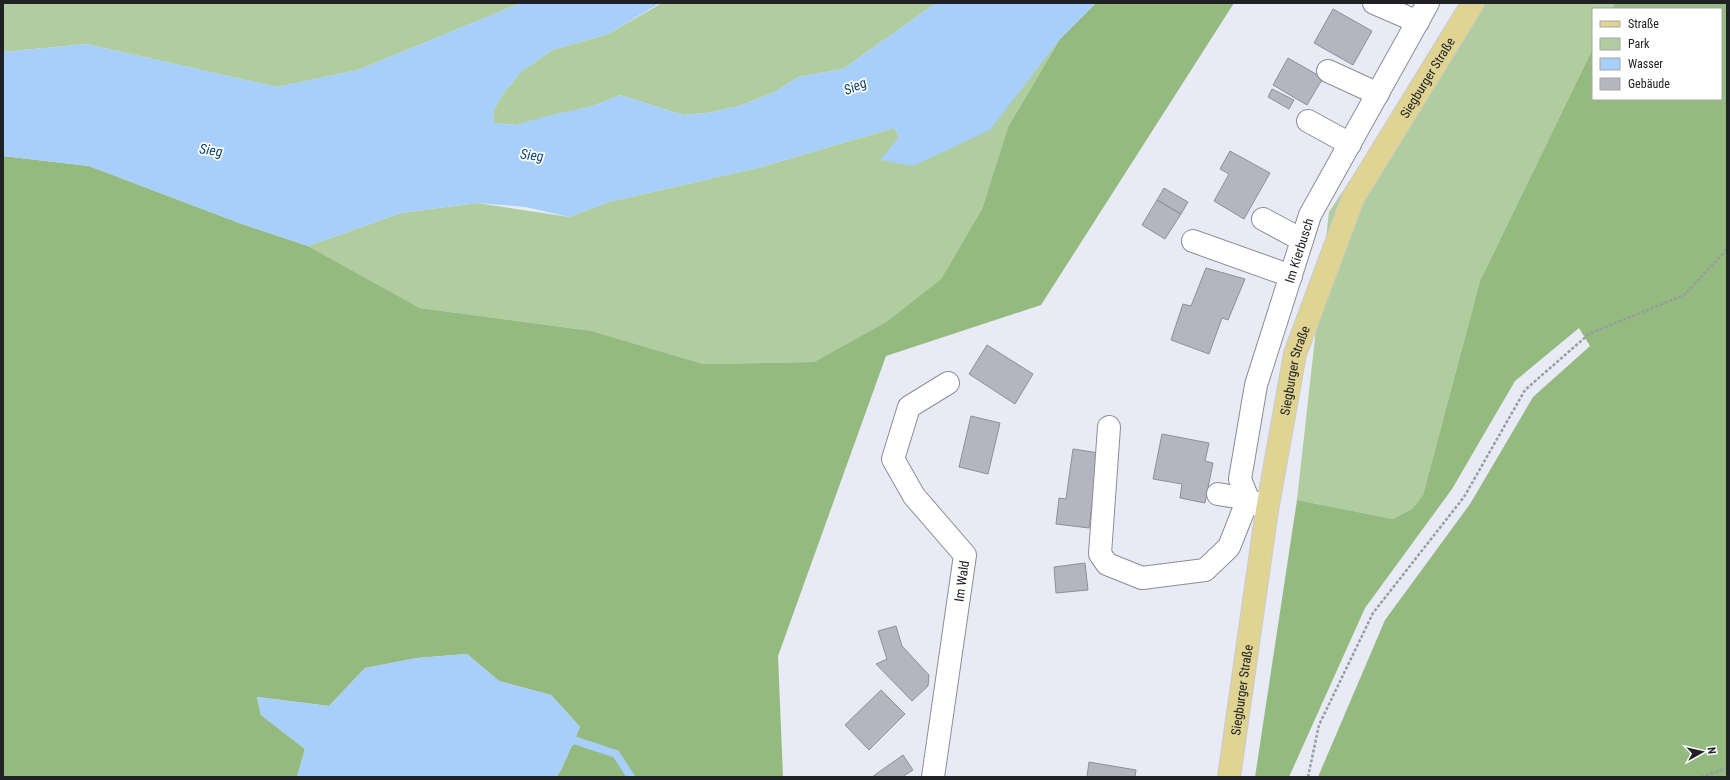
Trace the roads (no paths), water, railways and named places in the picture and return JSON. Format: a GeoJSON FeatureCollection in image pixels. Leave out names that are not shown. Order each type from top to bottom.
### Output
{"type":"FeatureCollection","features":[{"type":"Feature","properties":{"kind":"main road","name":"Siegburger Straße"},"geometry":{"type":"LineString","coordinates":[[1229,777],[1267,510],[1295,354],[1353,198],[1473,3]]}},
{"type":"Feature","properties":{"kind":"street"},"geometry":{"type":"LineString","coordinates":[[1374,3],[1418,22]]}},
{"type":"Feature","properties":{"kind":"street","name":"Im Kierbusch"},"geometry":{"type":"LineString","coordinates":[[1248,499],[1240,480],[1256,385],[1310,215],[1428,3]]}},
{"type":"Feature","properties":{"kind":"street"},"geometry":{"type":"LineString","coordinates":[[1328,71],[1378,94]]}},
{"type":"Feature","properties":{"kind":"street"},"geometry":{"type":"LineString","coordinates":[[1308,121],[1350,144]]}},
{"type":"Feature","properties":{"kind":"street"},"geometry":{"type":"LineString","coordinates":[[1263,219],[1302,240]]}},
{"type":"Feature","properties":{"kind":"street"},"geometry":{"type":"LineString","coordinates":[[1193,241],[1291,276]]}},
{"type":"Feature","properties":{"kind":"street","name":"Im Wald"},"geometry":{"type":"LineString","coordinates":[[933,777],[965,555],[914,496],[893,459],[909,407],[948,383]]}},
{"type":"Feature","properties":{"kind":"street"},"geometry":{"type":"LineString","coordinates":[[1109,427],[1100,554],[1107,564],[1142,578],[1205,570],[1229,548],[1248,499]]}},
{"type":"Feature","properties":{"kind":"street"},"geometry":{"type":"LineString","coordinates":[[1218,494],[1248,499],[1267,510]]}},
{"type":"Feature","properties":{"kind":"water","name":"Sieg"},"geometry":{"type":"Polygon","coordinates":[[[521,3],[660,3],[608,34],[552,50],[521,72],[502,95],[493,112],[494,123],[517,125],[543,117],[593,106],[620,95],[683,115],[707,113],[739,106],[775,92],[798,77],[843,69],[936,3],[1096,3],[1060,39],[990,130],[913,166],[880,160],[899,137],[894,128],[761,167],[609,202],[569,217],[526,207],[477,203],[401,213],[308,246],[242,224],[89,166],[3,156],[3,52],[86,44],[277,87],[358,70],[521,3]]]}},
{"type":"Feature","properties":{"kind":"water"},"geometry":{"type":"Polygon","coordinates":[[[467,654],[499,681],[551,695],[580,727],[561,770],[556,777],[297,777],[305,749],[261,715],[257,697],[329,706],[365,668],[417,658],[467,654]]]}},
{"type":"Feature","properties":{"kind":"waterway"},"geometry":{"type":"LineString","coordinates":[[565,745],[574,740],[616,754],[631,777]]}}]}
